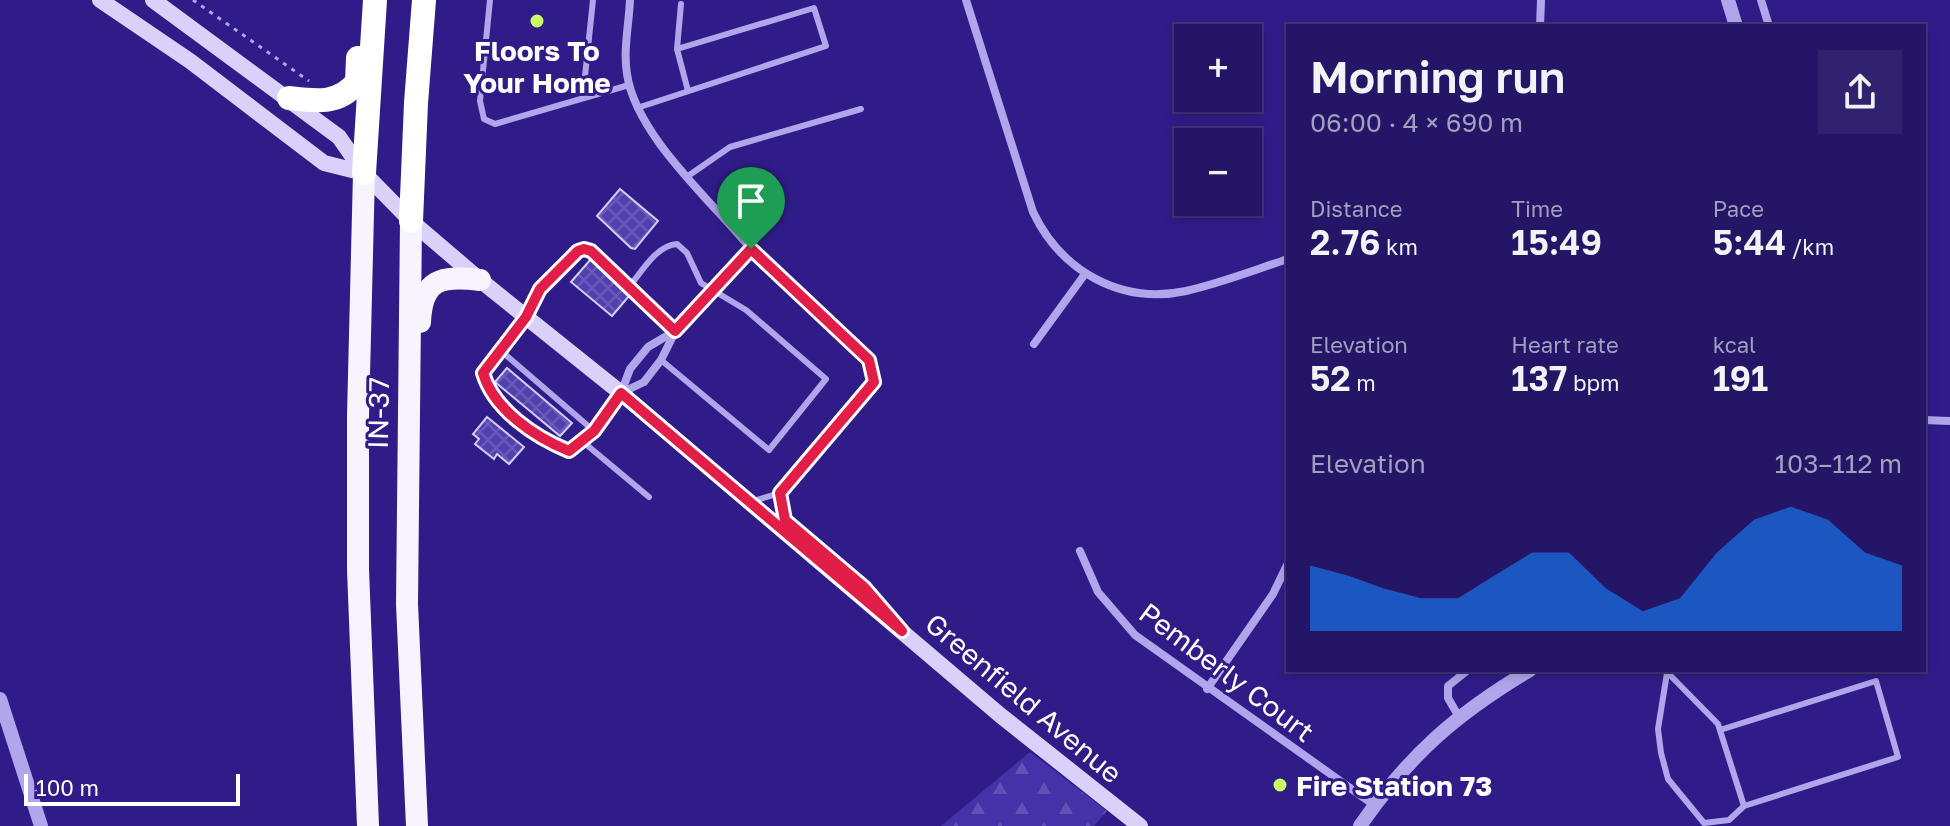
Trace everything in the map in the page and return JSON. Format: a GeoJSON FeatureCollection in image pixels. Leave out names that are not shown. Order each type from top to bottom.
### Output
{"type":"FeatureCollection","features":[{"type":"Feature","properties":{"kind":"highway"},"geometry":{"type":"LineString","coordinates":[[289,98],[333,100],[357,82],[363,0]]}},
{"type":"Feature","properties":{"kind":"highway","name":"IN-37"},"geometry":{"type":"LineString","coordinates":[[368,826],[358,569],[358,416],[364,173],[375,0]]}},
{"type":"Feature","properties":{"kind":"highway","name":"IN-37"},"geometry":{"type":"LineString","coordinates":[[417,826],[407,604],[411,221],[424,0]]}},
{"type":"Feature","properties":{"kind":"highway"},"geometry":{"type":"LineString","coordinates":[[407,604],[419,587],[422,305],[427,291],[442,279],[458,277],[480,280]]}},
{"type":"Feature","properties":{"kind":"main road"},"geometry":{"type":"LineString","coordinates":[[100,0],[190,61],[324,163],[364,173]]}},
{"type":"Feature","properties":{"kind":"main road","name":"Greenfield Avenue"},"geometry":{"type":"LineString","coordinates":[[153,0],[339,137],[364,173],[411,221],[621,393],[1000,715],[1140,826]]}},
{"type":"Feature","properties":{"kind":"street"},"geometry":{"type":"LineString","coordinates":[[621,393],[630,369],[648,347],[675,331],[751,249],[650,131],[637,108],[629,85],[626,57],[630,0]]}},
{"type":"Feature","properties":{"kind":"street"},"geometry":{"type":"LineString","coordinates":[[966,0],[1033,212],[1060,254],[1085,274],[1137,293],[1187,290],[1286,260]]}},
{"type":"Feature","properties":{"kind":"street"},"geometry":{"type":"LineString","coordinates":[[1540,24],[1541,0]]}},
{"type":"Feature","properties":{"kind":"street"},"geometry":{"type":"LineString","coordinates":[[1728,0],[1735,24]]}},
{"type":"Feature","properties":{"kind":"street"},"geometry":{"type":"LineString","coordinates":[[1761,0],[1768,24]]}},
{"type":"Feature","properties":{"kind":"street"},"geometry":{"type":"LineString","coordinates":[[1034,344],[1085,274]]}},
{"type":"Feature","properties":{"kind":"street"},"geometry":{"type":"LineString","coordinates":[[621,393],[644,382],[661,360],[675,331]]}},
{"type":"Feature","properties":{"kind":"street"},"geometry":{"type":"LineString","coordinates":[[1926,420],[1950,421]]}},
{"type":"Feature","properties":{"kind":"street"},"geometry":{"type":"LineString","coordinates":[[780,493],[785,520],[864,587],[902,631]]}},
{"type":"Feature","properties":{"kind":"street","name":"Pemberly Court"},"geometry":{"type":"LineString","coordinates":[[1080,551],[1098,592],[1119,620],[1157,653],[1374,805]]}},
{"type":"Feature","properties":{"kind":"street"},"geometry":{"type":"LineString","coordinates":[[1207,689],[1273,594],[1286,567]]}},
{"type":"Feature","properties":{"kind":"street"},"geometry":{"type":"LineString","coordinates":[[1459,717],[1448,698],[1448,686],[1466,672]]}},
{"type":"Feature","properties":{"kind":"street"},"geometry":{"type":"LineString","coordinates":[[1360,826],[1421,749],[1459,717],[1527,672]]}},
{"type":"Feature","properties":{"kind":"street"},"geometry":{"type":"LineString","coordinates":[[0,699],[41,826]]}},
{"type":"Feature","properties":{"kind":"lane"},"geometry":{"type":"LineString","coordinates":[[490,0],[480,101],[484,119],[495,124],[629,85]]}},
{"type":"Feature","properties":{"kind":"lane"},"geometry":{"type":"LineString","coordinates":[[590,96],[585,76],[593,0]]}},
{"type":"Feature","properties":{"kind":"lane"},"geometry":{"type":"LineString","coordinates":[[681,4],[677,49],[688,91]]}},
{"type":"Feature","properties":{"kind":"lane"},"geometry":{"type":"LineString","coordinates":[[637,108],[826,46],[814,8],[677,49]]}},
{"type":"Feature","properties":{"kind":"lane"},"geometry":{"type":"LineString","coordinates":[[688,176],[730,147],[861,109]]}},
{"type":"Feature","properties":{"kind":"lane"},"geometry":{"type":"LineString","coordinates":[[630,286],[661,249],[677,244],[687,253],[701,283],[746,310],[826,379],[769,450],[661,360]]}},
{"type":"Feature","properties":{"kind":"lane"},"geometry":{"type":"LineString","coordinates":[[750,502],[780,493],[874,382],[869,360],[751,249]]}},
{"type":"Feature","properties":{"kind":"lane"},"geometry":{"type":"LineString","coordinates":[[621,393],[594,431],[569,451],[542,440],[493,397],[483,373],[526,317],[540,289],[578,251],[591,251],[675,331]]}},
{"type":"Feature","properties":{"kind":"lane"},"geometry":{"type":"LineString","coordinates":[[500,350],[594,431]]}},
{"type":"Feature","properties":{"kind":"lane"},"geometry":{"type":"LineString","coordinates":[[582,441],[649,497]]}},
{"type":"Feature","properties":{"kind":"lane"},"geometry":{"type":"LineString","coordinates":[[1666,672],[1658,729],[1668,779],[1704,823],[1729,820],[1744,806],[1898,757],[1876,681],[1720,730]]}},
{"type":"Feature","properties":{"kind":"lane"},"geometry":{"type":"LineString","coordinates":[[1667,672],[1718,724],[1744,806]]}},
{"type":"Feature","properties":{"kind":"path"},"geometry":{"type":"LineString","coordinates":[[193,0],[318,88]]}},
{"type":"Feature","properties":{"kind":"green space"},"geometry":{"type":"Polygon","coordinates":[[[1030,752],[1107,811],[1094,826],[941,826],[1030,752]]]}},
{"type":"Feature","properties":{"kind":"building"},"geometry":{"type":"Polygon","coordinates":[[[620,189],[658,221],[635,249],[597,216],[620,189]]]}},
{"type":"Feature","properties":{"kind":"building"},"geometry":{"type":"Polygon","coordinates":[[[591,259],[629,296],[612,316],[571,282],[591,259]]]}},
{"type":"Feature","properties":{"kind":"building"},"geometry":{"type":"Polygon","coordinates":[[[507,368],[572,423],[560,436],[495,382],[507,368]]]}},
{"type":"Feature","properties":{"kind":"building"},"geometry":{"type":"Polygon","coordinates":[[[487,417],[524,447],[509,464],[497,454],[494,459],[475,444],[479,439],[473,434],[487,417]]]}},
{"type":"Feature","properties":{"kind":"place","name":"Floors To Your Home"},"geometry":{"type":"Point","coordinates":[537,21]}},
{"type":"Feature","properties":{"kind":"place","name":"Fire Station 73"},"geometry":{"type":"Point","coordinates":[1280,785]}},
{"type":"Feature","properties":{"kind":"route"},"geometry":{"type":"LineString","coordinates":[[751,249],[869,360],[874,382],[780,493],[785,520],[864,587],[902,631],[621,393],[594,431],[569,451],[542,440],[493,397],[487,385],[483,373],[526,317],[540,289],[578,251],[591,251],[675,331],[751,249]]}}]}
